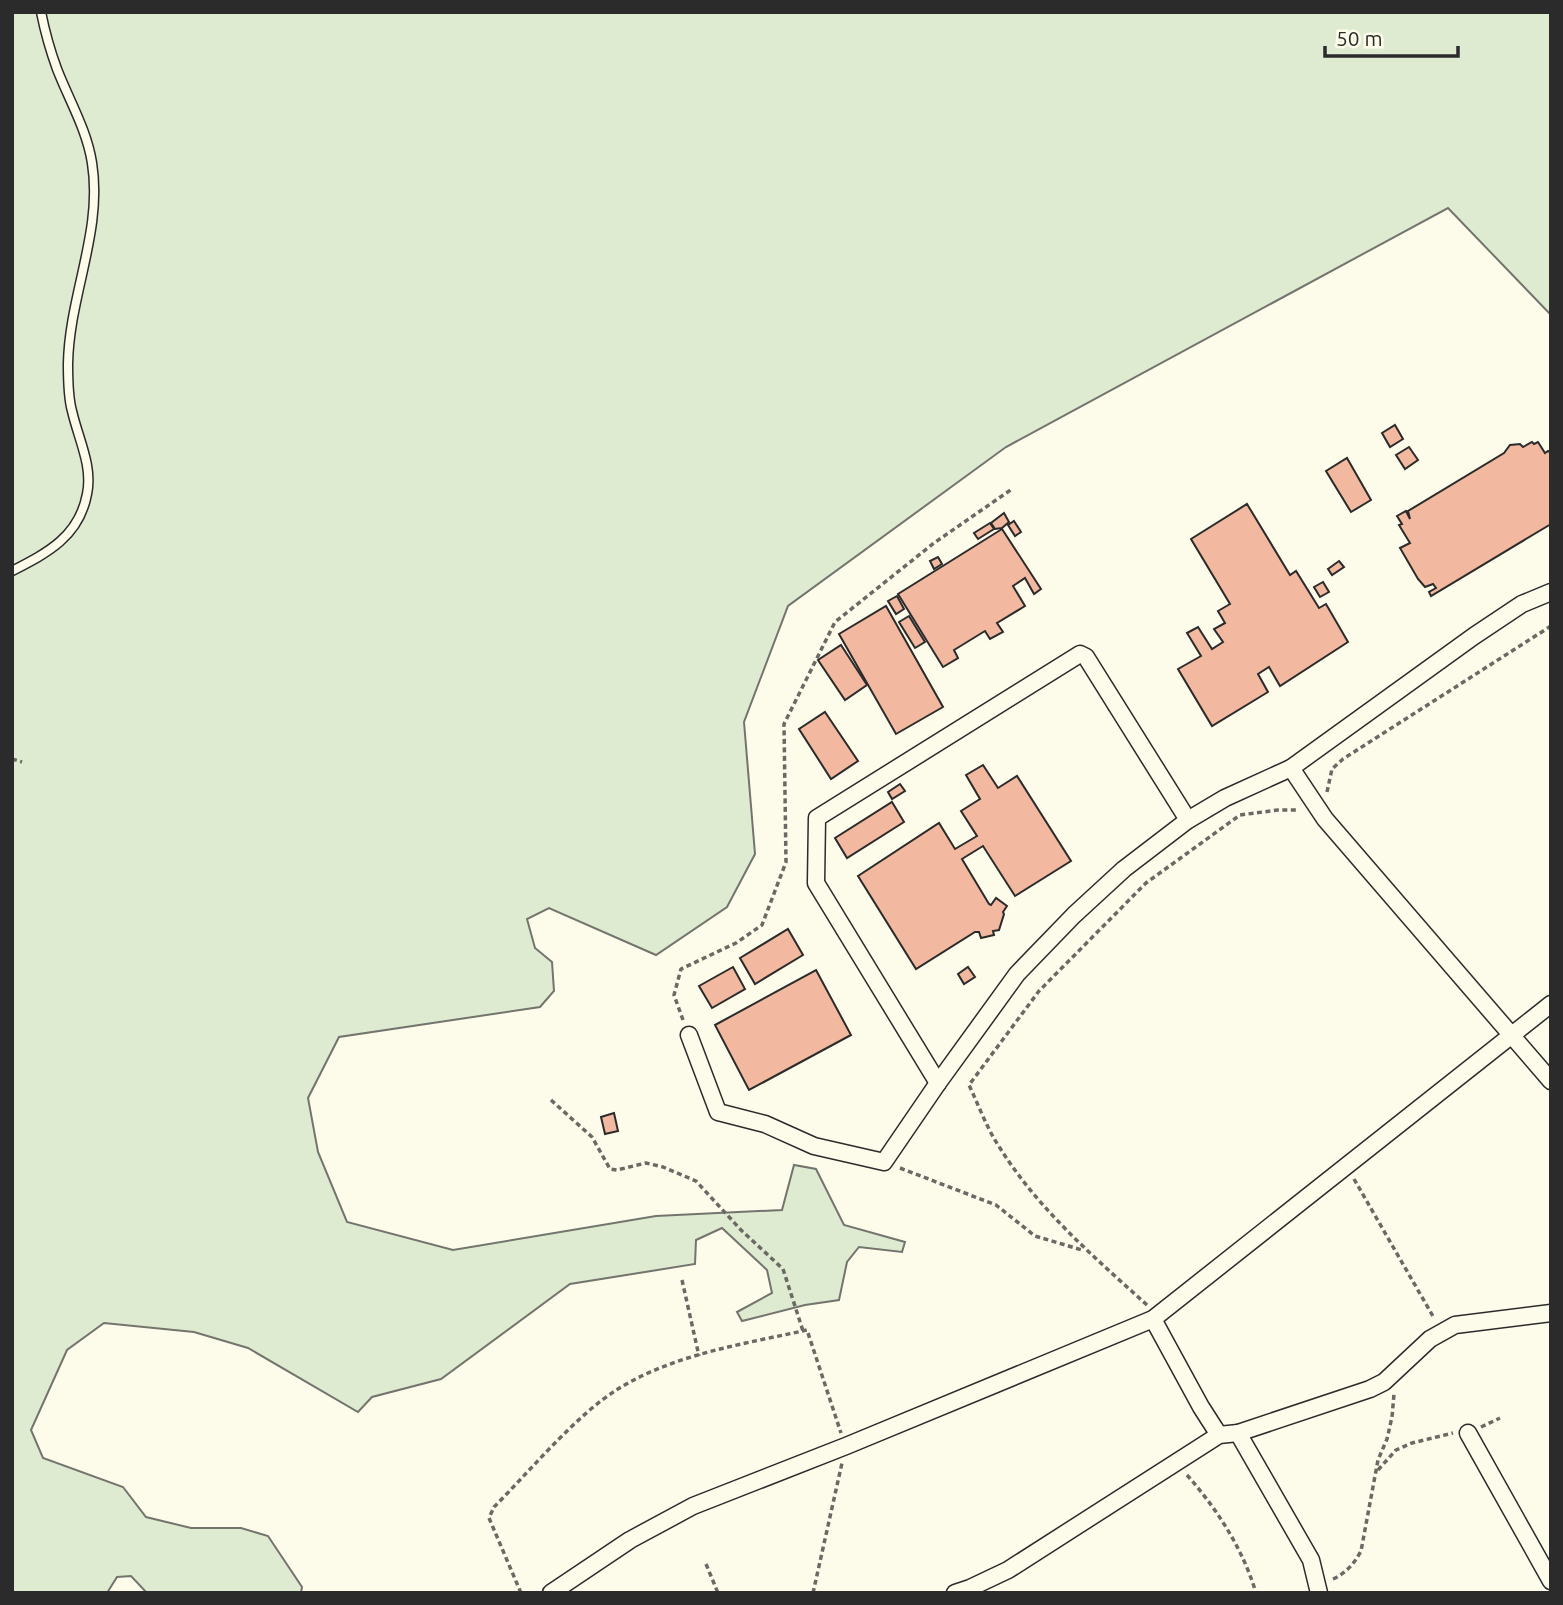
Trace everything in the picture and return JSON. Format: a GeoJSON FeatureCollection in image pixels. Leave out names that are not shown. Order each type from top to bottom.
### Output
{"type":"FeatureCollection","features":[{"type":"Feature","properties":{"kind":"street"},"geometry":{"type":"LineString","coordinates":[[689,1035],[718,1112],[765,1124],[814,1146],[884,1162],[938,1083],[1027,964],[1074,915],[1124,869],[1188,820],[1225,798],[1291,768],[1474,636],[1522,604],[1551,592]]}},
{"type":"Feature","properties":{"kind":"street"},"geometry":{"type":"LineString","coordinates":[[938,1083],[816,883],[817,818],[1080,654],[1086,657],[1188,820]]}},
{"type":"Feature","properties":{"kind":"street"},"geometry":{"type":"LineString","coordinates":[[1291,768],[1325,819],[1551,1081]]}},
{"type":"Feature","properties":{"kind":"street"},"geometry":{"type":"LineString","coordinates":[[551,1593],[630,1540],[693,1506],[1153,1319],[1551,1004]]}},
{"type":"Feature","properties":{"kind":"street"},"geometry":{"type":"LineString","coordinates":[[955,1593],[1008,1570],[1219,1435],[1238,1433],[1370,1389],[1384,1382],[1430,1339],[1455,1325],[1551,1313]]}},
{"type":"Feature","properties":{"kind":"street"},"geometry":{"type":"LineString","coordinates":[[1153,1319],[1219,1435]]}},
{"type":"Feature","properties":{"kind":"street"},"geometry":{"type":"LineString","coordinates":[[1238,1433],[1311,1560],[1319,1589]]}},
{"type":"Feature","properties":{"kind":"street"},"geometry":{"type":"LineString","coordinates":[[1468,1433],[1551,1581]]}},
{"type":"Feature","properties":{"kind":"lane"},"geometry":{"type":"LineString","coordinates":[[12,571],[47,553],[63,541],[76,523],[87,495],[88,480],[82,442],[71,410],[68,362],[74,312],[92,225],[92,163],[82,127],[57,69],[41,12]]}},
{"type":"Feature","properties":{"kind":"path"},"geometry":{"type":"LineString","coordinates":[[689,1035],[674,995],[681,969],[736,943],[762,925],[786,862],[785,724],[835,622],[933,543],[1012,488]]}},
{"type":"Feature","properties":{"kind":"path"},"geometry":{"type":"LineString","coordinates":[[1153,1319],[1148,1306],[1084,1250],[1009,1163],[969,1085],[1039,991],[1146,883],[1240,816],[1278,810],[1314,811],[1325,819],[1332,769],[1342,760],[1551,626]]}},
{"type":"Feature","properties":{"kind":"path"},"geometry":{"type":"LineString","coordinates":[[12,759],[22,762]]}},
{"type":"Feature","properties":{"kind":"path"},"geometry":{"type":"LineString","coordinates":[[551,1100],[592,1137],[610,1169],[617,1170],[646,1163],[696,1181],[783,1269],[803,1331]]}},
{"type":"Feature","properties":{"kind":"path"},"geometry":{"type":"LineString","coordinates":[[884,1162],[996,1205],[1035,1236],[1084,1250]]}},
{"type":"Feature","properties":{"kind":"path"},"geometry":{"type":"LineString","coordinates":[[1346,1166],[1442,1332]]}},
{"type":"Feature","properties":{"kind":"path"},"geometry":{"type":"LineString","coordinates":[[682,1280],[699,1356]]}},
{"type":"Feature","properties":{"kind":"path"},"geometry":{"type":"LineString","coordinates":[[521,1593],[489,1518],[494,1507],[572,1428],[615,1391],[656,1369],[807,1330],[846,1446],[813,1593]]}},
{"type":"Feature","properties":{"kind":"path"},"geometry":{"type":"LineString","coordinates":[[1319,1589],[1342,1575],[1355,1563],[1362,1551],[1376,1471],[1392,1418],[1395,1372]]}},
{"type":"Feature","properties":{"kind":"path"},"geometry":{"type":"LineString","coordinates":[[1376,1471],[1395,1450],[1412,1443],[1455,1433],[1468,1433],[1500,1418]]}},
{"type":"Feature","properties":{"kind":"path"},"geometry":{"type":"LineString","coordinates":[[1176,1463],[1205,1496],[1230,1534],[1243,1556],[1256,1593]]}},
{"type":"Feature","properties":{"kind":"path"},"geometry":{"type":"LineString","coordinates":[[706,1564],[718,1593]]}},
{"type":"Feature","properties":{"kind":"green space"},"geometry":{"type":"Polygon","coordinates":[[[12,12],[1551,12],[1551,315],[1448,208],[1006,447],[788,606],[744,722],[755,854],[727,907],[656,955],[549,908],[527,919],[535,948],[552,962],[554,991],[540,1007],[339,1037],[308,1098],[318,1152],[347,1222],[453,1250],[656,1216],[782,1210],[794,1165],[816,1169],[844,1225],[905,1242],[902,1252],[859,1247],[847,1262],[839,1300],[805,1305],[742,1321],[737,1312],[772,1293],[767,1270],[722,1228],[696,1240],[695,1264],[570,1284],[441,1379],[372,1397],[358,1412],[248,1348],[194,1332],[104,1323],[67,1350],[31,1430],[43,1458],[123,1487],[146,1517],[191,1528],[241,1528],[268,1536],[302,1587],[301,1593],[147,1593],[131,1576],[117,1577],[107,1593],[12,1593],[12,12]]]}},
{"type":"Feature","properties":{"kind":"building"},"geometry":{"type":"Polygon","coordinates":[[[1395,425],[1403,439],[1390,447],[1382,433],[1395,425]]]}},
{"type":"Feature","properties":{"kind":"building"},"geometry":{"type":"Polygon","coordinates":[[[1538,442],[1545,453],[1551,453],[1551,524],[1431,596],[1429,592],[1436,588],[1433,584],[1425,587],[1400,548],[1410,543],[1399,525],[1402,524],[1397,516],[1406,511],[1410,519],[1408,511],[1504,453],[1510,445],[1520,444],[1523,447],[1538,442]]]}},
{"type":"Feature","properties":{"kind":"building"},"geometry":{"type":"Polygon","coordinates":[[[1409,447],[1418,460],[1405,469],[1396,455],[1409,447]]]}},
{"type":"Feature","properties":{"kind":"building"},"geometry":{"type":"Polygon","coordinates":[[[1347,458],[1371,500],[1351,512],[1326,471],[1347,458]]]}},
{"type":"Feature","properties":{"kind":"building"},"geometry":{"type":"Polygon","coordinates":[[[1247,504],[1290,575],[1296,571],[1319,608],[1326,604],[1348,642],[1280,686],[1269,667],[1258,674],[1268,692],[1212,726],[1178,669],[1201,656],[1187,633],[1198,627],[1212,649],[1223,642],[1214,629],[1225,623],[1218,611],[1230,604],[1191,539],[1247,504]]]}},
{"type":"Feature","properties":{"kind":"building"},"geometry":{"type":"Polygon","coordinates":[[[1004,513],[1009,522],[1002,528],[995,529],[991,523],[1004,513]]]}},
{"type":"Feature","properties":{"kind":"building"},"geometry":{"type":"Polygon","coordinates":[[[1014,521],[1021,532],[1015,536],[1008,525],[1014,521]]]}},
{"type":"Feature","properties":{"kind":"building"},"geometry":{"type":"Polygon","coordinates":[[[990,523],[994,529],[978,539],[974,533],[990,523]]]}},
{"type":"Feature","properties":{"kind":"building"},"geometry":{"type":"Polygon","coordinates":[[[1002,529],[1041,589],[1034,594],[1025,578],[1013,586],[1025,606],[997,623],[1003,632],[990,639],[985,631],[954,650],[958,658],[943,667],[898,594],[1002,529]]]}},
{"type":"Feature","properties":{"kind":"building"},"geometry":{"type":"Polygon","coordinates":[[[938,557],[942,564],[934,569],[930,561],[938,557]]]}},
{"type":"Feature","properties":{"kind":"building"},"geometry":{"type":"Polygon","coordinates":[[[1339,561],[1344,567],[1332,575],[1328,569],[1339,561]]]}},
{"type":"Feature","properties":{"kind":"building"},"geometry":{"type":"Polygon","coordinates":[[[1323,582],[1329,592],[1320,597],[1314,587],[1323,582]]]}},
{"type":"Feature","properties":{"kind":"building"},"geometry":{"type":"Polygon","coordinates":[[[897,596],[904,609],[896,614],[888,601],[897,596]]]}},
{"type":"Feature","properties":{"kind":"building"},"geometry":{"type":"Polygon","coordinates":[[[886,606],[943,707],[896,734],[839,634],[886,606]]]}},
{"type":"Feature","properties":{"kind":"building"},"geometry":{"type":"Polygon","coordinates":[[[909,616],[925,642],[915,648],[899,622],[909,616]]]}},
{"type":"Feature","properties":{"kind":"building"},"geometry":{"type":"Polygon","coordinates":[[[841,645],[867,685],[845,700],[818,660],[841,645]]]}},
{"type":"Feature","properties":{"kind":"building"},"geometry":{"type":"Polygon","coordinates":[[[825,712],[858,761],[831,779],[799,729],[825,712]]]}},
{"type":"Feature","properties":{"kind":"building"},"geometry":{"type":"Polygon","coordinates":[[[983,765],[998,788],[1017,776],[1071,861],[1015,896],[983,846],[962,859],[989,904],[996,898],[1007,906],[999,930],[993,931],[994,935],[981,938],[979,932],[975,932],[916,969],[858,876],[939,823],[955,849],[977,836],[961,811],[980,799],[966,775],[983,765]]]}},
{"type":"Feature","properties":{"kind":"building"},"geometry":{"type":"Polygon","coordinates":[[[900,784],[905,791],[892,799],[888,792],[900,784]]]}},
{"type":"Feature","properties":{"kind":"building"},"geometry":{"type":"Polygon","coordinates":[[[892,802],[904,822],[847,858],[835,838],[892,802]]]}},
{"type":"Feature","properties":{"kind":"building"},"geometry":{"type":"Polygon","coordinates":[[[788,929],[803,955],[755,984],[740,958],[788,929]]]}},
{"type":"Feature","properties":{"kind":"building"},"geometry":{"type":"Polygon","coordinates":[[[733,967],[745,989],[712,1008],[699,986],[733,967]]]}},
{"type":"Feature","properties":{"kind":"building"},"geometry":{"type":"Polygon","coordinates":[[[968,967],[975,977],[964,984],[958,974],[968,967]]]}},
{"type":"Feature","properties":{"kind":"building"},"geometry":{"type":"Polygon","coordinates":[[[816,970],[851,1035],[749,1090],[715,1025],[816,970]]]}},
{"type":"Feature","properties":{"kind":"building"},"geometry":{"type":"Polygon","coordinates":[[[614,1113],[618,1131],[605,1134],[601,1117],[614,1113]]]}}]}
